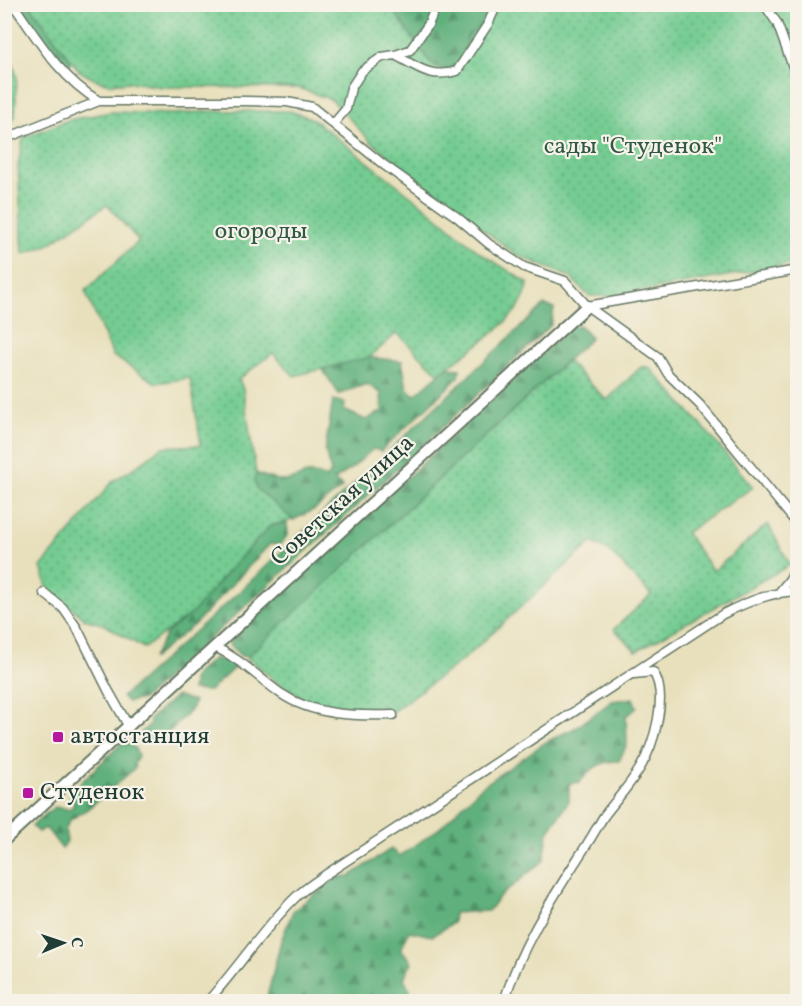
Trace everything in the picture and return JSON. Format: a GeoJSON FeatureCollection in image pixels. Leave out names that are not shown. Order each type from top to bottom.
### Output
{"type":"FeatureCollection","features":[{"type":"Feature","properties":{"kind":"street"},"geometry":{"type":"LineString","coordinates":[[14,4],[59,69],[83,91],[99,101]]}},
{"type":"Feature","properties":{"kind":"street"},"geometry":{"type":"LineString","coordinates":[[334,123],[346,109],[351,88],[362,71],[382,57],[410,50],[428,25],[437,4]]}},
{"type":"Feature","properties":{"kind":"street"},"geometry":{"type":"LineString","coordinates":[[395,55],[431,74],[445,75],[457,71],[488,24],[497,4]]}},
{"type":"Feature","properties":{"kind":"street"},"geometry":{"type":"LineString","coordinates":[[764,4],[777,23],[798,81]]}},
{"type":"Feature","properties":{"kind":"street"},"geometry":{"type":"LineString","coordinates":[[4,139],[99,101],[287,102],[312,107],[489,244],[524,267],[565,281],[587,306],[658,357],[668,374],[700,405],[798,525]]}},
{"type":"Feature","properties":{"kind":"street"},"geometry":{"type":"LineString","coordinates":[[587,306],[798,270]]}},
{"type":"Feature","properties":{"kind":"street","name":"Советская улица"},"geometry":{"type":"LineString","coordinates":[[4,840],[587,306]]}},
{"type":"Feature","properties":{"kind":"street"},"geometry":{"type":"LineString","coordinates":[[778,594],[790,579],[798,561]]}},
{"type":"Feature","properties":{"kind":"street"},"geometry":{"type":"LineString","coordinates":[[207,1002],[239,966],[279,914],[300,893],[723,614],[750,600],[798,591]]}},
{"type":"Feature","properties":{"kind":"street"},"geometry":{"type":"LineString","coordinates":[[44,593],[63,608],[77,627],[129,727]]}},
{"type":"Feature","properties":{"kind":"street"},"geometry":{"type":"LineString","coordinates":[[215,647],[252,669],[281,694],[309,707],[332,713],[393,716]]}},
{"type":"Feature","properties":{"kind":"street"},"geometry":{"type":"LineString","coordinates":[[504,1002],[513,972],[545,912],[593,833],[640,768],[650,745],[658,718],[659,681],[653,672],[631,674]]}},
{"type":"Feature","properties":{"kind":"green space"},"geometry":{"type":"Polygon","coordinates":[[[18,5],[30,5],[69,58],[71,63],[68,67],[61,66],[18,5]]]}},
{"type":"Feature","properties":{"kind":"green space","name":"сады \"Студенок\""},"geometry":{"type":"Polygon","coordinates":[[[30,5],[389,5],[432,65],[447,70],[460,63],[468,37],[484,22],[493,5],[797,5],[797,52],[794,55],[798,68],[797,263],[616,296],[589,296],[570,277],[515,254],[371,142],[332,100],[299,88],[162,87],[130,82],[109,84],[79,71],[30,5]]]}},
{"type":"Feature","properties":{"kind":"green space"},"geometry":{"type":"Polygon","coordinates":[[[389,5],[493,5],[484,22],[468,37],[460,63],[447,70],[432,65],[389,5]]]}},
{"type":"Feature","properties":{"kind":"green space"},"geometry":{"type":"Polygon","coordinates":[[[5,38],[17,77],[15,117],[5,128],[5,38]]]}},
{"type":"Feature","properties":{"kind":"green space","name":"огороды"},"geometry":{"type":"Polygon","coordinates":[[[216,111],[290,111],[313,119],[479,252],[528,283],[525,296],[506,322],[439,374],[397,333],[370,357],[294,376],[273,353],[239,379],[243,389],[257,489],[293,520],[270,526],[193,612],[144,648],[105,625],[85,619],[47,587],[41,567],[113,481],[162,447],[201,445],[190,378],[156,383],[113,356],[85,291],[139,241],[107,205],[46,246],[23,254],[18,166],[23,138],[68,120],[111,112],[172,114],[216,111]]]}},
{"type":"Feature","properties":{"kind":"green space"},"geometry":{"type":"Polygon","coordinates":[[[5,153],[11,275],[4,281],[5,153]]]}},
{"type":"Feature","properties":{"kind":"green space"},"geometry":{"type":"Polygon","coordinates":[[[544,305],[554,308],[551,325],[428,441],[143,699],[128,702],[122,697],[239,592],[544,305]]]}},
{"type":"Feature","properties":{"kind":"green space"},"geometry":{"type":"Polygon","coordinates":[[[579,325],[591,338],[247,657],[241,656],[229,645],[232,638],[570,328],[579,325]]]}},
{"type":"Feature","properties":{"kind":"green space"},"geometry":{"type":"Polygon","coordinates":[[[365,357],[402,361],[407,389],[415,395],[446,368],[460,369],[459,377],[381,451],[373,449],[351,469],[334,480],[343,487],[315,509],[293,520],[257,489],[254,480],[256,473],[281,481],[308,474],[326,478],[331,472],[325,451],[333,400],[345,403],[344,410],[366,420],[382,411],[381,393],[367,384],[339,394],[323,370],[365,357]]]}},
{"type":"Feature","properties":{"kind":"green space"},"geometry":{"type":"Polygon","coordinates":[[[567,361],[607,400],[641,367],[649,367],[753,487],[686,533],[713,571],[768,524],[790,565],[636,651],[614,629],[651,595],[610,552],[592,542],[465,658],[392,712],[350,711],[308,701],[280,685],[247,657],[567,361]]]}},
{"type":"Feature","properties":{"kind":"green space"},"geometry":{"type":"Polygon","coordinates":[[[287,523],[288,534],[281,544],[270,544],[195,624],[152,659],[166,634],[193,612],[270,526],[287,523]]]}},
{"type":"Feature","properties":{"kind":"green space"},"geometry":{"type":"Polygon","coordinates":[[[214,658],[233,661],[235,667],[209,691],[192,690],[194,676],[214,658]]]}},
{"type":"Feature","properties":{"kind":"green space"},"geometry":{"type":"Polygon","coordinates":[[[176,696],[194,701],[192,708],[166,735],[145,742],[139,735],[149,725],[150,719],[176,696]]]}},
{"type":"Feature","properties":{"kind":"green space"},"geometry":{"type":"Polygon","coordinates":[[[633,698],[637,708],[626,716],[627,744],[619,761],[601,764],[592,769],[580,782],[569,784],[569,801],[548,832],[544,860],[499,897],[488,911],[454,913],[453,923],[432,936],[409,931],[401,949],[412,962],[404,978],[412,995],[438,998],[438,1001],[266,1001],[281,941],[293,911],[337,877],[350,876],[391,849],[400,856],[441,827],[480,788],[546,742],[577,727],[612,701],[633,698]]]}},
{"type":"Feature","properties":{"kind":"green space"},"geometry":{"type":"Polygon","coordinates":[[[124,741],[134,746],[138,756],[134,764],[135,768],[89,808],[70,820],[65,830],[67,841],[62,849],[46,828],[38,832],[32,826],[54,807],[69,809],[74,805],[70,793],[124,741]]]}},
{"type":"Feature","properties":{"kind":"place","name":"автостанция"},"geometry":{"type":"Point","coordinates":[58,737]}},
{"type":"Feature","properties":{"kind":"place","name":"Студенок"},"geometry":{"type":"Point","coordinates":[28,793]}}]}
